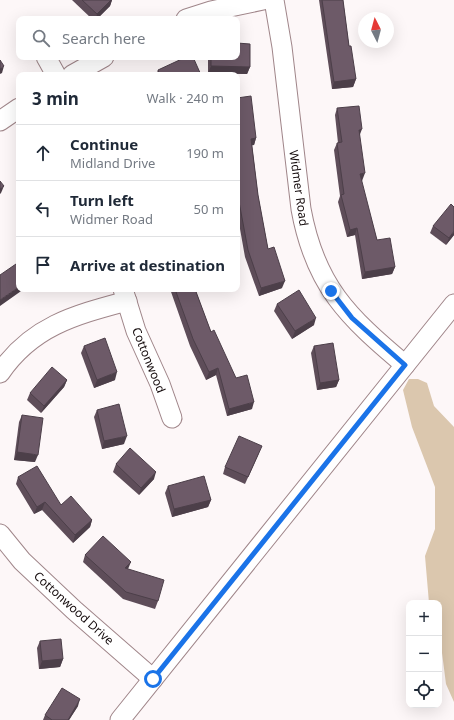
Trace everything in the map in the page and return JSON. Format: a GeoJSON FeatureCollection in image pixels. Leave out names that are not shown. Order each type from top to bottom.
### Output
{"type":"FeatureCollection","features":[{"type":"Feature","properties":{"kind":"street"},"geometry":{"type":"LineString","coordinates":[[195,16],[211,11],[263,0]]}},
{"type":"Feature","properties":{"kind":"street","name":"Widmer Road"},"geometry":{"type":"LineString","coordinates":[[274,0],[282,47],[301,209],[305,231],[316,262],[331,291],[352,318],[405,365]]}},
{"type":"Feature","properties":{"kind":"street"},"geometry":{"type":"LineString","coordinates":[[48,60],[54,72]]}},
{"type":"Feature","properties":{"kind":"street"},"geometry":{"type":"LineString","coordinates":[[77,72],[99,60]]}},
{"type":"Feature","properties":{"kind":"street"},"geometry":{"type":"LineString","coordinates":[[0,121],[16,110]]}},
{"type":"Feature","properties":{"kind":"street"},"geometry":{"type":"LineString","coordinates":[[0,373],[27,343],[54,324],[125,295]]}},
{"type":"Feature","properties":{"kind":"street","name":"Cottonwood"},"geometry":{"type":"LineString","coordinates":[[125,295],[136,331],[160,384],[172,418]]}},
{"type":"Feature","properties":{"kind":"street"},"geometry":{"type":"LineString","coordinates":[[120,720],[454,304]]}},
{"type":"Feature","properties":{"kind":"street","name":"Cottonwood Drive"},"geometry":{"type":"LineString","coordinates":[[0,534],[22,560],[74,610],[153,679]]}},
{"type":"Feature","properties":{"kind":"shaded area"},"geometry":{"type":"Polygon","coordinates":[[[409,379],[418,379],[427,383],[434,406],[454,427],[454,702],[446,684],[442,653],[442,600],[429,600],[425,556],[435,529],[435,487],[412,427],[403,390],[409,379]]]}},
{"type":"Feature","properties":{"kind":"building"},"geometry":{"type":"Polygon","coordinates":[[[82,0],[111,0],[97,14],[82,0]]]}},
{"type":"Feature","properties":{"kind":"building"},"geometry":{"type":"Polygon","coordinates":[[[322,0],[343,0],[349,46],[351,46],[356,79],[334,82],[322,0]]]}},
{"type":"Feature","properties":{"kind":"building"},"geometry":{"type":"Polygon","coordinates":[[[240,43],[250,44],[250,67],[211,66],[211,60],[240,60],[240,43]]]}},
{"type":"Feature","properties":{"kind":"building"},"geometry":{"type":"Polygon","coordinates":[[[0,60],[4,66],[0,69],[0,60]]]}},
{"type":"Feature","properties":{"kind":"building"},"geometry":{"type":"Polygon","coordinates":[[[180,60],[194,60],[200,72],[159,72],[158,70],[180,60]]]}},
{"type":"Feature","properties":{"kind":"building"},"geometry":{"type":"Polygon","coordinates":[[[251,96],[256,138],[251,139],[258,195],[268,249],[274,247],[285,281],[261,288],[248,250],[240,207],[240,98],[251,96]]]}},
{"type":"Feature","properties":{"kind":"building"},"geometry":{"type":"Polygon","coordinates":[[[359,106],[362,129],[359,130],[365,173],[360,174],[377,240],[390,238],[395,267],[365,272],[357,228],[350,230],[341,195],[344,194],[337,143],[342,142],[337,108],[359,106]]]}},
{"type":"Feature","properties":{"kind":"building"},"geometry":{"type":"Polygon","coordinates":[[[0,181],[4,186],[0,189],[0,181]]]}},
{"type":"Feature","properties":{"kind":"building"},"geometry":{"type":"Polygon","coordinates":[[[451,204],[454,207],[454,231],[449,238],[433,226],[451,204]]]}},
{"type":"Feature","properties":{"kind":"building"},"geometry":{"type":"Polygon","coordinates":[[[16,264],[16,289],[0,300],[0,275],[16,264]]]}},
{"type":"Feature","properties":{"kind":"building"},"geometry":{"type":"Polygon","coordinates":[[[299,290],[316,318],[295,331],[277,304],[299,290]]]}},
{"type":"Feature","properties":{"kind":"building"},"geometry":{"type":"Polygon","coordinates":[[[176,292],[196,292],[211,332],[214,330],[236,378],[247,375],[254,402],[229,409],[218,368],[209,372],[193,339],[176,292]]]}},
{"type":"Feature","properties":{"kind":"building"},"geometry":{"type":"Polygon","coordinates":[[[105,338],[117,372],[97,380],[84,346],[105,338]]]}},
{"type":"Feature","properties":{"kind":"building"},"geometry":{"type":"Polygon","coordinates":[[[333,343],[339,380],[320,383],[314,346],[333,343]]]}},
{"type":"Feature","properties":{"kind":"building"},"geometry":{"type":"Polygon","coordinates":[[[52,367],[67,380],[44,406],[30,393],[52,367]]]}},
{"type":"Feature","properties":{"kind":"building"},"geometry":{"type":"Polygon","coordinates":[[[119,404],[127,436],[104,441],[97,410],[119,404]]]}},
{"type":"Feature","properties":{"kind":"building"},"geometry":{"type":"Polygon","coordinates":[[[22,415],[43,418],[38,455],[17,452],[22,415]]]}},
{"type":"Feature","properties":{"kind":"building"},"geometry":{"type":"Polygon","coordinates":[[[239,436],[262,446],[248,477],[225,467],[239,436]]]}},
{"type":"Feature","properties":{"kind":"building"},"geometry":{"type":"Polygon","coordinates":[[[130,448],[156,472],[141,488],[116,464],[130,448]]]}},
{"type":"Feature","properties":{"kind":"building"},"geometry":{"type":"Polygon","coordinates":[[[37,466],[61,505],[71,496],[92,520],[75,535],[45,502],[37,507],[18,477],[37,466]]]}},
{"type":"Feature","properties":{"kind":"building"},"geometry":{"type":"Polygon","coordinates":[[[204,476],[211,500],[174,509],[168,486],[204,476]]]}},
{"type":"Feature","properties":{"kind":"building"},"geometry":{"type":"Polygon","coordinates":[[[103,536],[131,562],[125,568],[164,580],[158,601],[126,592],[85,555],[103,536]]]}},
{"type":"Feature","properties":{"kind":"building"},"geometry":{"type":"Polygon","coordinates":[[[61,639],[63,659],[42,661],[40,641],[61,639]]]}},
{"type":"Feature","properties":{"kind":"building"},"geometry":{"type":"Polygon","coordinates":[[[62,688],[80,699],[68,720],[52,720],[45,715],[62,688]]]}},
{"type":"Feature","properties":{"kind":"route"},"geometry":{"type":"LineString","coordinates":[[153,679],[405,365],[352,318],[331,291]]}}]}
